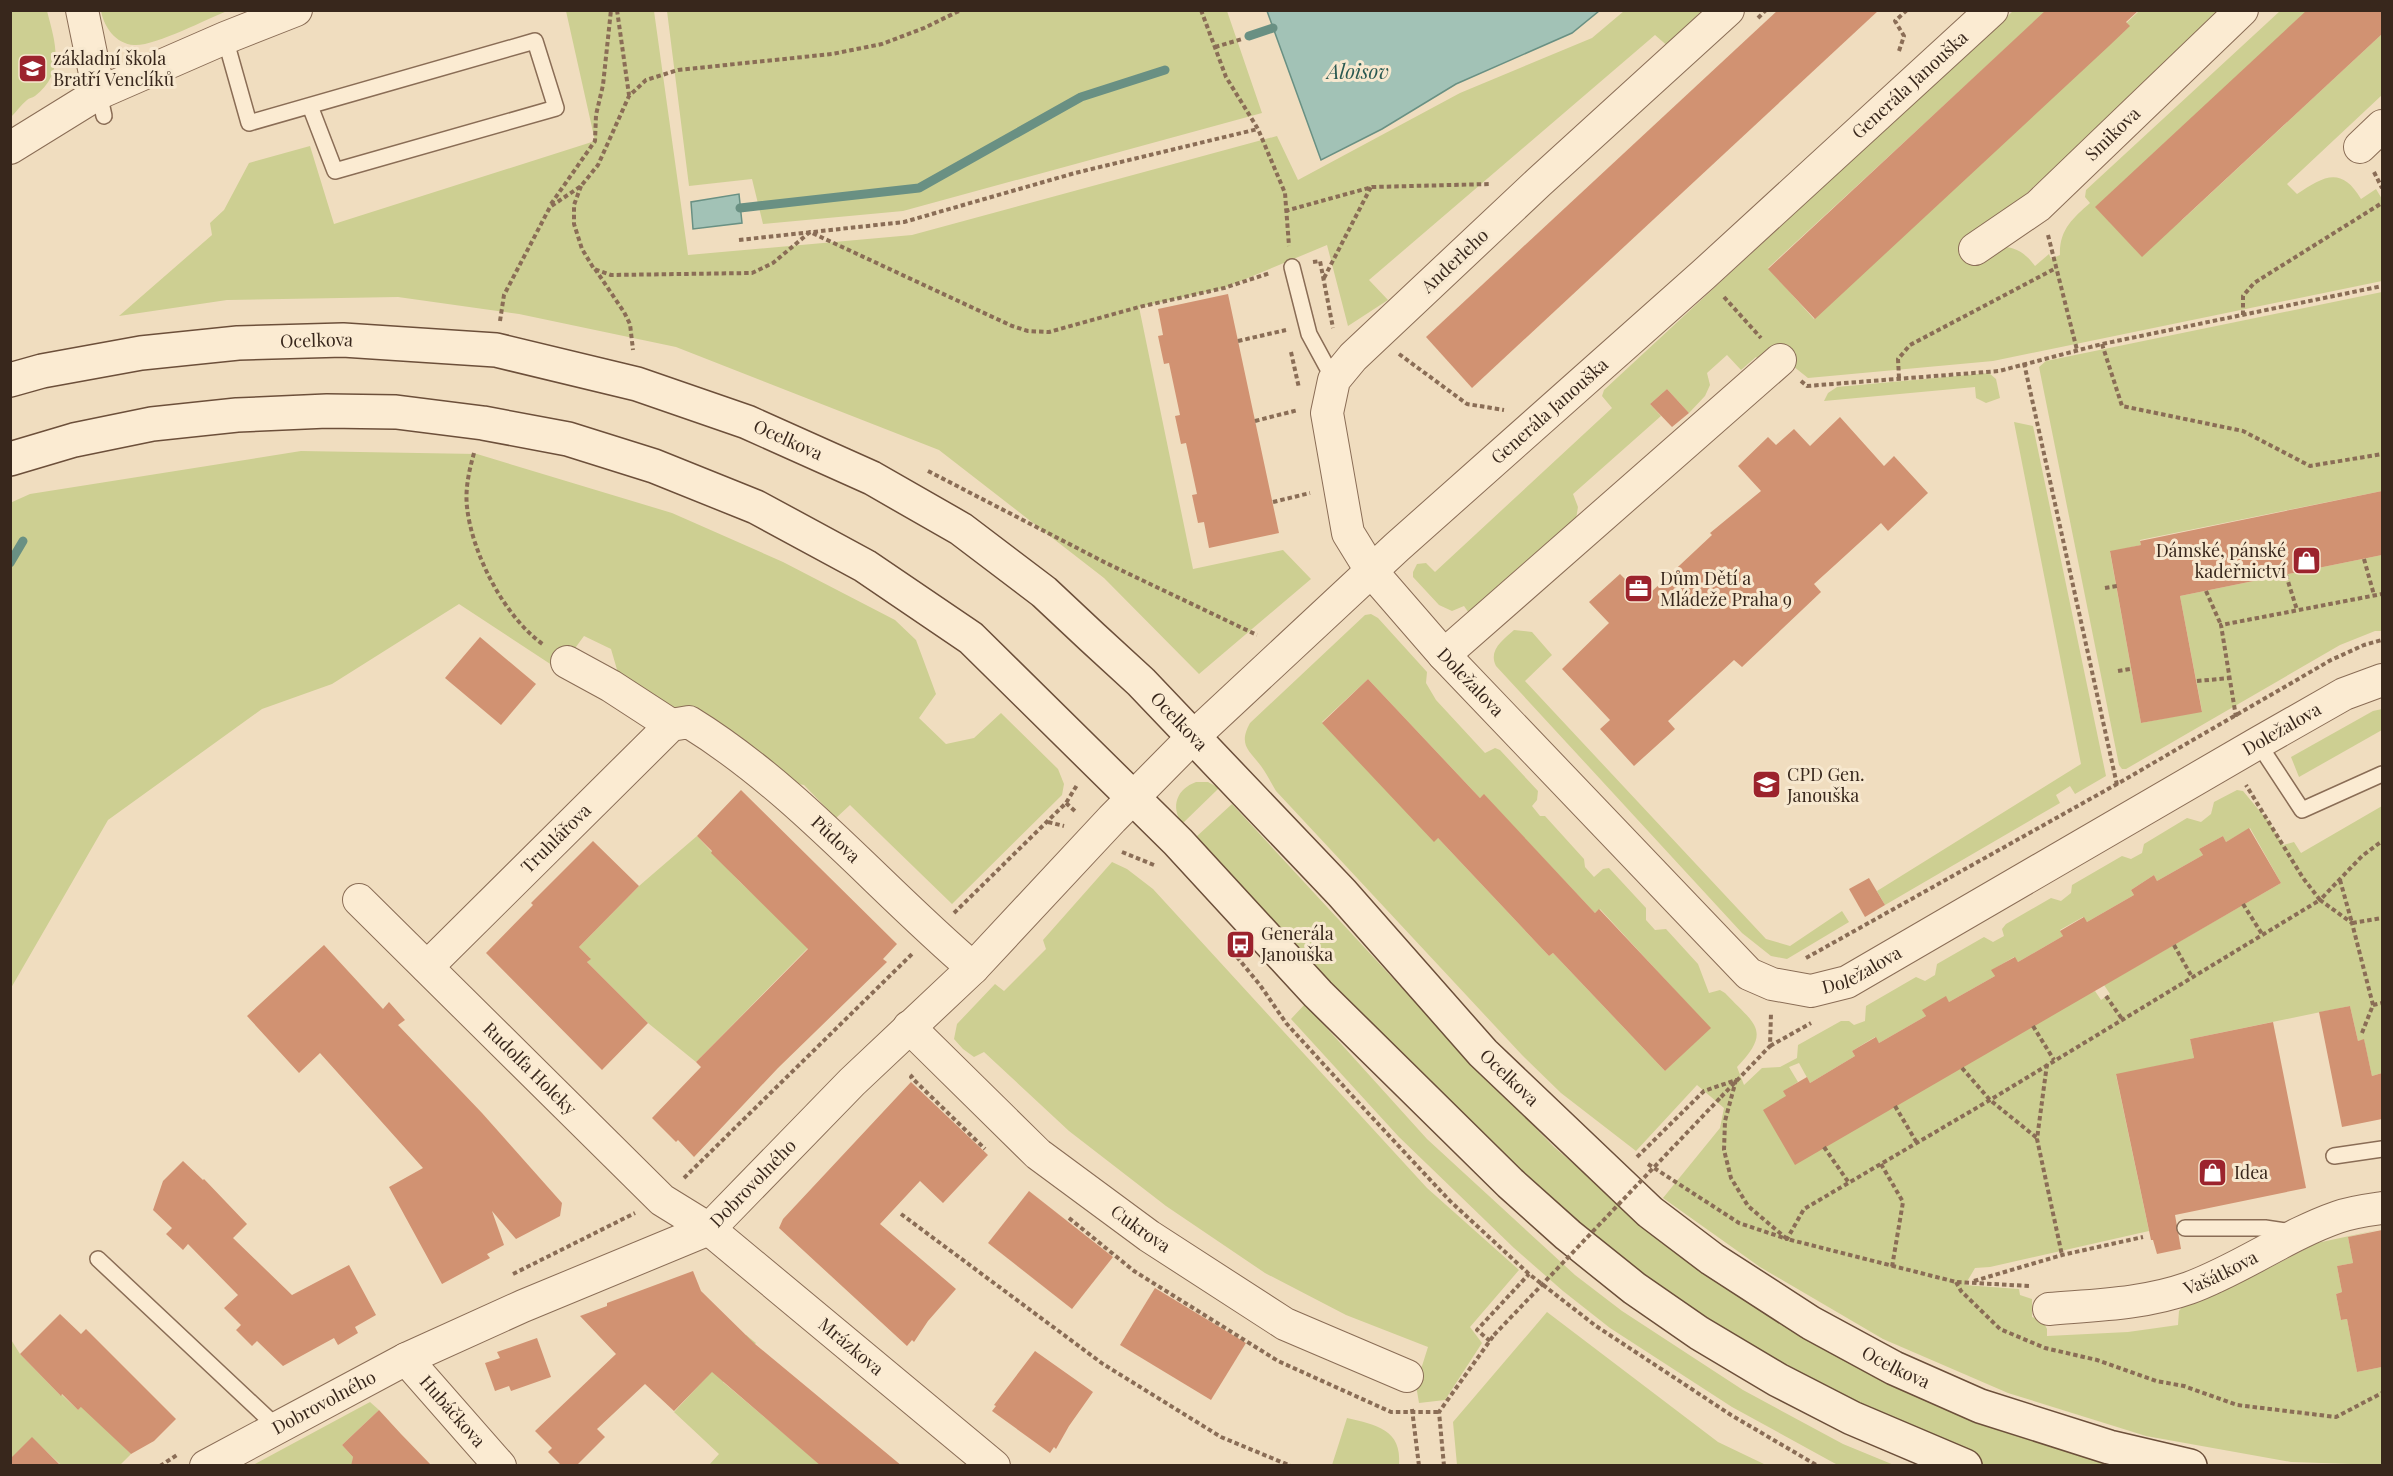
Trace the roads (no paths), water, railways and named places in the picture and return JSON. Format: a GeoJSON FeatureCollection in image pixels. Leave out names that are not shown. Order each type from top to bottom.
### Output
{"type":"FeatureCollection","features":[{"type":"Feature","properties":{"kind":"street"},"geometry":{"type":"LineString","coordinates":[[82,10],[102,104]]}},
{"type":"Feature","properties":{"kind":"street"},"geometry":{"type":"LineString","coordinates":[[10,148],[102,104],[225,38],[296,10]]}},
{"type":"Feature","properties":{"kind":"street","name":"Generála Janouška"},"geometry":{"type":"LineString","coordinates":[[1122,809],[1192,738],[1372,572],[1703,275],[1992,10]]}},
{"type":"Feature","properties":{"kind":"street","name":"Smikova"},"geometry":{"type":"LineString","coordinates":[[1975,249],[2038,206],[2242,10]]}},
{"type":"Feature","properties":{"kind":"street","name":"Anderleho"},"geometry":{"type":"LineString","coordinates":[[1344,368],[1539,182],[1743,14]]}},
{"type":"Feature","properties":{"kind":"street"},"geometry":{"type":"LineString","coordinates":[[2361,147],[2382,126]]}},
{"type":"Feature","properties":{"kind":"street","name":"Ocelkova"},"geometry":{"type":"LineString","coordinates":[[10,380],[42,371],[141,353],[238,343],[343,340],[496,350],[637,384],[747,422],[872,478],[961,529],[1044,592],[1141,682],[1342,893],[1483,1053],[1650,1212],[1712,1260],[1811,1323],[1894,1368],[1980,1406],[2109,1447],[2190,1466]]}},
{"type":"Feature","properties":{"kind":"street"},"geometry":{"type":"LineString","coordinates":[[1444,655],[1780,360]]}},
{"type":"Feature","properties":{"kind":"street"},"geometry":{"type":"LineString","coordinates":[[1344,368],[1327,413],[1348,533],[1372,572]]}},
{"type":"Feature","properties":{"kind":"street"},"geometry":{"type":"LineString","coordinates":[[10,459],[74,440],[152,424],[237,415],[327,411],[396,412],[483,423],[568,439],[654,466],[756,507],[865,566],[971,638],[1122,809],[1178,843],[1318,994],[1510,1183],[1577,1243],[1699,1333],[1778,1380],[1852,1418],[1965,1466]]}},
{"type":"Feature","properties":{"kind":"street","name":"Doležalova"},"geometry":{"type":"LineString","coordinates":[[1372,572],[1444,655],[1749,974],[1772,984],[1811,991],[1848,982],[2125,821],[2247,758],[2344,694],[2382,680]]}},
{"type":"Feature","properties":{"kind":"street","name":"Půdova"},"geometry":{"type":"LineString","coordinates":[[567,662],[680,723],[722,742],[782,790],[933,934],[973,968]]}},
{"type":"Feature","properties":{"kind":"street","name":"Truhlářova"},"geometry":{"type":"LineString","coordinates":[[427,967],[680,723]]}},
{"type":"Feature","properties":{"kind":"street","name":"Dobrovolného"},"geometry":{"type":"LineString","coordinates":[[206,1466],[276,1426],[406,1359],[523,1306],[709,1229],[909,1027],[973,968],[1122,809]]}},
{"type":"Feature","properties":{"kind":"street","name":"Rudolfa Holeky"},"geometry":{"type":"LineString","coordinates":[[359,900],[662,1200],[709,1229]]}},
{"type":"Feature","properties":{"kind":"street","name":"Cukrova"},"geometry":{"type":"LineString","coordinates":[[909,1027],[1038,1154],[1149,1236],[1285,1324],[1407,1376]]}},
{"type":"Feature","properties":{"kind":"street","name":"Vašátkova"},"geometry":{"type":"LineString","coordinates":[[2042,1297],[2128,1303],[2188,1288],[2247,1263],[2298,1233],[2340,1216],[2382,1208]]}},
{"type":"Feature","properties":{"kind":"street","name":"Mrázkova"},"geometry":{"type":"LineString","coordinates":[[709,1229],[994,1466]]}},
{"type":"Feature","properties":{"kind":"street","name":"Hubáčkova"},"geometry":{"type":"LineString","coordinates":[[406,1359],[500,1466]]}},
{"type":"Feature","properties":{"kind":"lane"},"geometry":{"type":"LineString","coordinates":[[225,38],[249,123],[535,41],[556,108],[335,171],[310,106]]}},
{"type":"Feature","properties":{"kind":"lane"},"geometry":{"type":"LineString","coordinates":[[1292,267],[1309,334],[1344,368]]}},
{"type":"Feature","properties":{"kind":"lane"},"geometry":{"type":"LineString","coordinates":[[2247,758],[2302,810],[2382,774]]}},
{"type":"Feature","properties":{"kind":"lane"},"geometry":{"type":"LineString","coordinates":[[2334,1156],[2382,1149]]}},
{"type":"Feature","properties":{"kind":"lane"},"geometry":{"type":"LineString","coordinates":[[2185,1227],[2265,1228],[2298,1233]]}},
{"type":"Feature","properties":{"kind":"lane"},"geometry":{"type":"LineString","coordinates":[[99,1260],[276,1426]]}},
{"type":"Feature","properties":{"kind":"water","name":"Aloisov"},"geometry":{"type":"Polygon","coordinates":[[[1267,11],[1599,11],[1572,33],[1456,84],[1382,129],[1321,160],[1267,11]]]}},
{"type":"Feature","properties":{"kind":"water"},"geometry":{"type":"Polygon","coordinates":[[[739,194],[742,223],[693,229],[691,202],[739,194]]]}},
{"type":"Feature","properties":{"kind":"waterway"},"geometry":{"type":"LineString","coordinates":[[1249,36],[1273,28]]}},
{"type":"Feature","properties":{"kind":"waterway"},"geometry":{"type":"LineString","coordinates":[[740,208],[919,188],[1081,97],[1165,70]]}},
{"type":"Feature","properties":{"kind":"waterway"},"geometry":{"type":"LineString","coordinates":[[10,563],[23,541]]}},
{"type":"Feature","properties":{"kind":"place","name":"základní škola Bratří Venclíků"},"geometry":{"type":"Point","coordinates":[32,69]}},
{"type":"Feature","properties":{"kind":"place","name":"Dámské, pánské kadeřnictví"},"geometry":{"type":"Point","coordinates":[2307,561]}},
{"type":"Feature","properties":{"kind":"place","name":"Dům Dětí a Mládeže Praha 9"},"geometry":{"type":"Point","coordinates":[1639,589]}},
{"type":"Feature","properties":{"kind":"place","name":"CPD Gen. Janouška"},"geometry":{"type":"Point","coordinates":[1766,785]}},
{"type":"Feature","properties":{"kind":"place","name":"Generála Janouška"},"geometry":{"type":"Point","coordinates":[1240,944]}},
{"type":"Feature","properties":{"kind":"place","name":"Idea"},"geometry":{"type":"Point","coordinates":[2213,1173]}}]}
